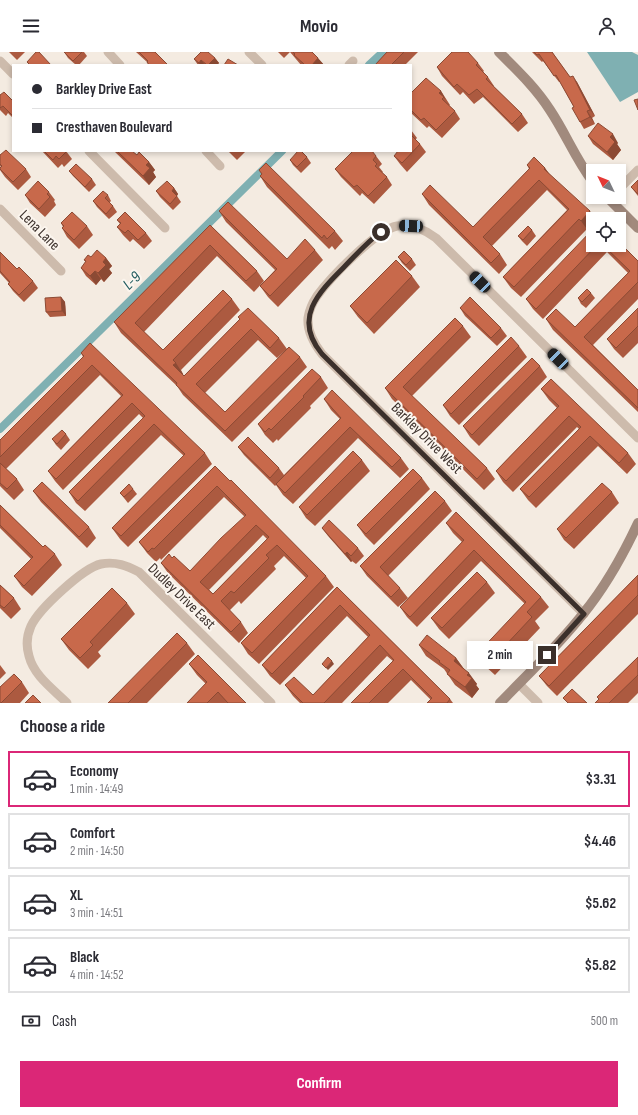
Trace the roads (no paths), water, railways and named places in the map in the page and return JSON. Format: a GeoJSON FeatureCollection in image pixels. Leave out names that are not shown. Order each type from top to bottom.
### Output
{"type":"FeatureCollection","features":[{"type":"Feature","properties":{"kind":"street"},"geometry":{"type":"LineString","coordinates":[[108,52],[119,64]]}},
{"type":"Feature","properties":{"kind":"street"},"geometry":{"type":"LineString","coordinates":[[249,52],[261,64]]}},
{"type":"Feature","properties":{"kind":"street"},"geometry":{"type":"LineString","coordinates":[[499,52],[539,94],[551,111],[571,149],[586,172]]}},
{"type":"Feature","properties":{"kind":"street"},"geometry":{"type":"LineString","coordinates":[[0,61],[12,73]]}},
{"type":"Feature","properties":{"kind":"street"},"geometry":{"type":"LineString","coordinates":[[90,152],[165,228]]}},
{"type":"Feature","properties":{"kind":"street"},"geometry":{"type":"LineString","coordinates":[[207,152],[220,166]]}},
{"type":"Feature","properties":{"kind":"street"},"geometry":{"type":"LineString","coordinates":[[626,182],[638,170]]}},
{"type":"Feature","properties":{"kind":"street"},"geometry":{"type":"LineString","coordinates":[[615,204],[638,228]]}},
{"type":"Feature","properties":{"kind":"street","name":"Lena Lane"},"geometry":{"type":"LineString","coordinates":[[0,209],[61,271]]}},
{"type":"Feature","properties":{"kind":"street","name":"Barkley Drive West"},"geometry":{"type":"LineString","coordinates":[[584,614],[318,349],[309,328],[308,320],[310,311],[317,296],[372,239],[386,230],[403,226],[416,227],[436,238],[638,438]]}},
{"type":"Feature","properties":{"kind":"street"},"geometry":{"type":"LineString","coordinates":[[500,703],[584,614],[614,570],[638,523]]}},
{"type":"Feature","properties":{"kind":"street","name":"Dudley Drive East"},"geometry":{"type":"LineString","coordinates":[[67,703],[37,672],[28,652],[28,637],[34,621],[59,594],[81,574],[96,565],[113,563],[129,567],[144,576],[271,703]]}},
{"type":"Feature","properties":{"kind":"street"},"geometry":{"type":"LineString","coordinates":[[519,684],[538,703]]}},
{"type":"Feature","properties":{"kind":"water"},"geometry":{"type":"Polygon","coordinates":[[[587,52],[632,52],[638,55],[638,92],[620,102],[587,52]]]}},
{"type":"Feature","properties":{"kind":"waterway","name":"L-9"},"geometry":{"type":"LineString","coordinates":[[370,64],[383,52]]}},
{"type":"Feature","properties":{"kind":"waterway","name":"L-9"},"geometry":{"type":"LineString","coordinates":[[0,429],[281,152]]}}]}
